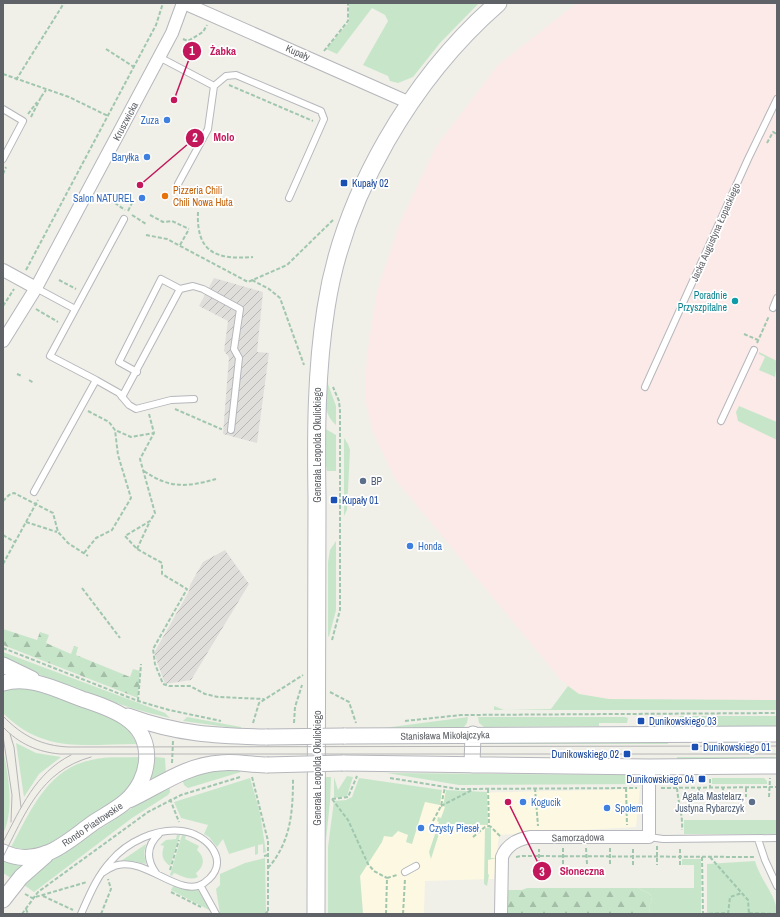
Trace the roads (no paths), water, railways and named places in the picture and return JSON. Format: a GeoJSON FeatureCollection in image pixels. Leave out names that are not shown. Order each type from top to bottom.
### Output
{"type":"FeatureCollection","features":[{"type":"Feature","properties":{"kind":"main road","name":"Generała Leopolda Okulickiego"},"geometry":{"type":"LineString","coordinates":[[316,914],[317,498],[315,451],[319,358],[329,294],[347,227],[370,173],[410,103],[459,41],[498,3]]}},
{"type":"Feature","properties":{"kind":"street","name":"Kruszwicka"},"geometry":{"type":"LineString","coordinates":[[3,341],[36,288],[172,33],[184,3]]}},
{"type":"Feature","properties":{"kind":"street","name":"Kupały"},"geometry":{"type":"LineString","coordinates":[[184,3],[410,103]]}},
{"type":"Feature","properties":{"kind":"street"},"geometry":{"type":"LineString","coordinates":[[3,270],[36,288]]}},
{"type":"Feature","properties":{"kind":"street"},"geometry":{"type":"LineString","coordinates":[[3,664],[38,682]]}},
{"type":"Feature","properties":{"kind":"street","name":"Rondo Piastowskie"},"geometry":{"type":"LineString","coordinates":[[3,683],[17,681],[38,682],[116,712],[134,724],[138,729],[144,739],[147,754],[145,773],[126,801],[49,853],[26,858],[3,852]]}},
{"type":"Feature","properties":{"kind":"street","name":"Stanisława Mikołajczyka"},"geometry":{"type":"LineString","coordinates":[[116,712],[165,728],[190,733],[267,737],[473,734],[777,734]]}},
{"type":"Feature","properties":{"kind":"street"},"geometry":{"type":"LineString","coordinates":[[472,765],[473,734]]}},
{"type":"Feature","properties":{"kind":"street"},"geometry":{"type":"LineString","coordinates":[[126,801],[173,776],[203,765],[222,762],[267,765],[343,763],[649,767],[777,766]]}},
{"type":"Feature","properties":{"kind":"street"},"geometry":{"type":"LineString","coordinates":[[649,767],[649,836]]}},
{"type":"Feature","properties":{"kind":"street","name":"Samorządowa"},"geometry":{"type":"LineString","coordinates":[[501,914],[502,860],[511,852],[520,840],[539,837],[649,836]]}},
{"type":"Feature","properties":{"kind":"street"},"geometry":{"type":"LineString","coordinates":[[3,900],[21,877],[49,853]]}},
{"type":"Feature","properties":{"kind":"lane"},"geometry":{"type":"LineString","coordinates":[[159,57],[214,86]]}},
{"type":"Feature","properties":{"kind":"lane"},"geometry":{"type":"LineString","coordinates":[[178,184],[208,130],[214,86],[226,76],[236,75],[321,112],[324,119],[322,125],[289,198]]}},
{"type":"Feature","properties":{"kind":"lane","name":"Jacka Augustyna Łopackiego"},"geometry":{"type":"LineString","coordinates":[[645,387],[748,159],[777,100]]}},
{"type":"Feature","properties":{"kind":"lane"},"geometry":{"type":"LineString","coordinates":[[3,109],[22,122],[3,160]]}},
{"type":"Feature","properties":{"kind":"lane"},"geometry":{"type":"LineString","coordinates":[[124,219],[50,356],[96,380],[122,397],[129,405],[136,409],[171,400],[194,399]]}},
{"type":"Feature","properties":{"kind":"lane"},"geometry":{"type":"LineString","coordinates":[[137,372],[119,362],[161,279],[180,289],[193,286],[203,289],[240,309],[234,349],[239,358],[231,430]]}},
{"type":"Feature","properties":{"kind":"lane"},"geometry":{"type":"LineString","coordinates":[[36,288],[75,309]]}},
{"type":"Feature","properties":{"kind":"lane"},"geometry":{"type":"LineString","coordinates":[[122,397],[137,372],[180,289]]}},
{"type":"Feature","properties":{"kind":"lane"},"geometry":{"type":"LineString","coordinates":[[772,308],[777,298]]}},
{"type":"Feature","properties":{"kind":"lane"},"geometry":{"type":"LineString","coordinates":[[721,421],[754,350]]}},
{"type":"Feature","properties":{"kind":"lane"},"geometry":{"type":"LineString","coordinates":[[34,492],[96,380]]}},
{"type":"Feature","properties":{"kind":"lane"},"geometry":{"type":"LineString","coordinates":[[79,913],[93,888],[110,862],[122,851],[143,838],[160,833],[176,831],[189,832],[201,837],[211,845],[216,858],[216,868],[211,877],[200,885],[184,886],[142,867],[124,864],[113,867],[101,876]]}},
{"type":"Feature","properties":{"kind":"lane"},"geometry":{"type":"LineString","coordinates":[[156,873],[150,864],[148,854],[153,840],[160,833]]}},
{"type":"Feature","properties":{"kind":"lane"},"geometry":{"type":"LineString","coordinates":[[649,836],[663,839],[777,838]]}},
{"type":"Feature","properties":{"kind":"lane"},"geometry":{"type":"LineString","coordinates":[[758,839],[763,857],[777,886]]}},
{"type":"Feature","properties":{"kind":"lane"},"geometry":{"type":"LineString","coordinates":[[405,872],[416,866]]}},
{"type":"Feature","properties":{"kind":"lane"},"geometry":{"type":"LineString","coordinates":[[200,885],[216,914]]}},
{"type":"Feature","properties":{"kind":"tram line"},"geometry":{"type":"LineString","coordinates":[[3,716],[10,723],[33,739],[50,745],[69,747],[777,746]]}},
{"type":"Feature","properties":{"kind":"tram line"},"geometry":{"type":"LineString","coordinates":[[3,727],[9,733],[29,746],[60,754],[777,754]]}},
{"type":"Feature","properties":{"kind":"tram line"},"geometry":{"type":"LineString","coordinates":[[10,734],[14,747],[21,807]]}},
{"type":"Feature","properties":{"kind":"tram line"},"geometry":{"type":"LineString","coordinates":[[3,736],[12,795],[11,822]]}},
{"type":"Feature","properties":{"kind":"tram line"},"geometry":{"type":"LineString","coordinates":[[3,842],[23,804],[38,781],[58,763],[71,755]]}},
{"type":"Feature","properties":{"kind":"tram line"},"geometry":{"type":"LineString","coordinates":[[3,857],[27,810],[47,783],[59,772],[73,764],[91,757]]}},
{"type":"Feature","properties":{"kind":"place","name":"Żabka"},"geometry":{"type":"Point","coordinates":[174,100]}},
{"type":"Feature","properties":{"kind":"place","name":"Zuza"},"geometry":{"type":"Point","coordinates":[167,120]}},
{"type":"Feature","properties":{"kind":"place","name":"Baryłka"},"geometry":{"type":"Point","coordinates":[147,157]}},
{"type":"Feature","properties":{"kind":"place","name":"Kupały 02"},"geometry":{"type":"Point","coordinates":[344,183]}},
{"type":"Feature","properties":{"kind":"place","name":"Molo"},"geometry":{"type":"Point","coordinates":[140,185]}},
{"type":"Feature","properties":{"kind":"place","name":"Pizzeria Chili Chili Nowa Huta"},"geometry":{"type":"Point","coordinates":[165,196]}},
{"type":"Feature","properties":{"kind":"place","name":"Salon NATUREL"},"geometry":{"type":"Point","coordinates":[142,198]}},
{"type":"Feature","properties":{"kind":"place","name":"Poradnie Przyszpitalne"},"geometry":{"type":"Point","coordinates":[735,301]}},
{"type":"Feature","properties":{"kind":"place","name":"BP"},"geometry":{"type":"Point","coordinates":[363,481]}},
{"type":"Feature","properties":{"kind":"place","name":"Kupały 01"},"geometry":{"type":"Point","coordinates":[334,500]}},
{"type":"Feature","properties":{"kind":"place","name":"Honda"},"geometry":{"type":"Point","coordinates":[410,546]}},
{"type":"Feature","properties":{"kind":"place","name":"Dunikowskiego 03"},"geometry":{"type":"Point","coordinates":[641,721]}},
{"type":"Feature","properties":{"kind":"place","name":"Dunikowskiego 01"},"geometry":{"type":"Point","coordinates":[695,747]}},
{"type":"Feature","properties":{"kind":"place","name":"Dunikowskiego 02"},"geometry":{"type":"Point","coordinates":[627,754]}},
{"type":"Feature","properties":{"kind":"place","name":"Dunikowskiego 04"},"geometry":{"type":"Point","coordinates":[702,779]}},
{"type":"Feature","properties":{"kind":"place","name":"Słoneczna"},"geometry":{"type":"Point","coordinates":[508,802]}},
{"type":"Feature","properties":{"kind":"place","name":"Kogucik"},"geometry":{"type":"Point","coordinates":[523,802]}},
{"type":"Feature","properties":{"kind":"place","name":"Agata Mastelarz, Justyna Rybarczyk"},"geometry":{"type":"Point","coordinates":[752,802]}},
{"type":"Feature","properties":{"kind":"place","name":"Społem"},"geometry":{"type":"Point","coordinates":[607,808]}},
{"type":"Feature","properties":{"kind":"place","name":"Czysty Pieseł"},"geometry":{"type":"Point","coordinates":[421,828]}}]}
